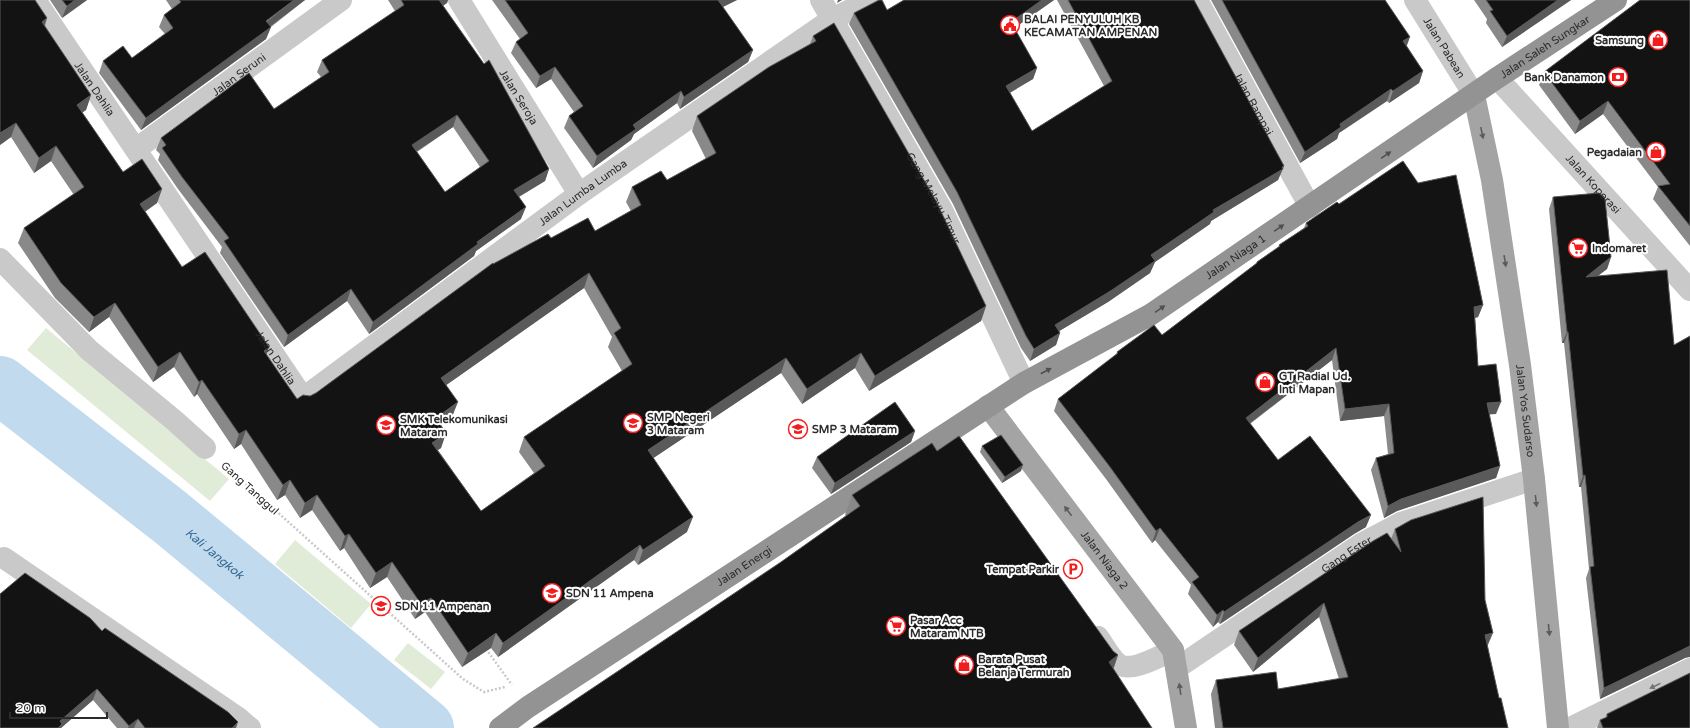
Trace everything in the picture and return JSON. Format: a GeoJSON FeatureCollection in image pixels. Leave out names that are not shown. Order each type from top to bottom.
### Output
{"type":"FeatureCollection","features":[{"type":"Feature","properties":{"kind":"highway","name":"Jalan Saleh Sungkar"},"geometry":{"type":"LineString","coordinates":[[1474,95],[1616,0]]}},
{"type":"Feature","properties":{"kind":"highway","name":"Jalan Niaga 1"},"geometry":{"type":"LineString","coordinates":[[988,406],[1024,383],[1150,316],[1474,95]]}},
{"type":"Feature","properties":{"kind":"highway","name":"Jalan Energi"},"geometry":{"type":"LineString","coordinates":[[502,727],[528,707],[988,406]]}},
{"type":"Feature","properties":{"kind":"main road","name":"Jalan Yos Sudarso"},"geometry":{"type":"LineString","coordinates":[[1474,95],[1494,188],[1520,365],[1534,479],[1558,728]]}},
{"type":"Feature","properties":{"kind":"main road","name":"Jalan Niaga 2"},"geometry":{"type":"LineString","coordinates":[[988,406],[1175,659],[1186,728]]}},
{"type":"Feature","properties":{"kind":"street","name":"Jalan Dahlia"},"geometry":{"type":"LineString","coordinates":[[35,0],[303,398]]}},
{"type":"Feature","properties":{"kind":"street","name":"Jalan Seruni"},"geometry":{"type":"LineString","coordinates":[[136,149],[341,0]]}},
{"type":"Feature","properties":{"kind":"street","name":"Jalan Seroja"},"geometry":{"type":"LineString","coordinates":[[459,0],[579,194]]}},
{"type":"Feature","properties":{"kind":"street","name":"Gang Melayu Timur"},"geometry":{"type":"LineString","coordinates":[[821,0],[942,210],[1024,383]]}},
{"type":"Feature","properties":{"kind":"street","name":"Jalan Lumba Lumba"},"geometry":{"type":"LineString","coordinates":[[303,398],[474,270],[579,194],[832,19],[872,0]]}},
{"type":"Feature","properties":{"kind":"street","name":"Jalan Rampai"},"geometry":{"type":"LineString","coordinates":[[1197,0],[1310,207]]}},
{"type":"Feature","properties":{"kind":"street","name":"Jalan Pabean"},"geometry":{"type":"LineString","coordinates":[[1415,0],[1474,95]]}},
{"type":"Feature","properties":{"kind":"street","name":"Jalan Koperasi"},"geometry":{"type":"LineString","coordinates":[[1498,78],[1690,290]]}},
{"type":"Feature","properties":{"kind":"street"},"geometry":{"type":"LineString","coordinates":[[0,259],[89,350],[175,421],[205,448]]}},
{"type":"Feature","properties":{"kind":"street"},"geometry":{"type":"LineString","coordinates":[[950,431],[964,450]]}},
{"type":"Feature","properties":{"kind":"street","name":"Gang Ester"},"geometry":{"type":"LineString","coordinates":[[1089,624],[1116,663],[1123,666],[1132,667],[1175,659],[1368,540],[1401,523],[1534,479]]}},
{"type":"Feature","properties":{"kind":"street"},"geometry":{"type":"LineString","coordinates":[[4,558],[237,717],[250,728]]}},
{"type":"Feature","properties":{"kind":"street"},"geometry":{"type":"LineString","coordinates":[[1570,728],[1690,669]]}},
{"type":"Feature","properties":{"kind":"path","name":"Gang Tanggul"},"geometry":{"type":"LineString","coordinates":[[205,448],[463,678],[484,692],[512,685]]}},
{"type":"Feature","properties":{"kind":"path"},"geometry":{"type":"LineString","coordinates":[[484,647],[528,707]]}},
{"type":"Feature","properties":{"kind":"green space"},"geometry":{"type":"Polygon","coordinates":[[[46,328],[229,479],[210,501],[27,350],[46,328]]]}},
{"type":"Feature","properties":{"kind":"green space"},"geometry":{"type":"Polygon","coordinates":[[[295,540],[371,604],[351,628],[275,564],[295,540]]]}},
{"type":"Feature","properties":{"kind":"green space"},"geometry":{"type":"Polygon","coordinates":[[[408,643],[445,672],[431,689],[394,660],[408,643]]]}},
{"type":"Feature","properties":{"kind":"building"},"geometry":{"type":"Polygon","coordinates":[[[0,0],[35,0],[47,18],[42,22],[91,95],[77,105],[123,172],[142,159],[162,189],[140,204],[182,267],[205,252],[269,347],[264,351],[297,399],[303,395],[310,396],[316,393],[493,263],[548,234],[551,238],[588,218],[595,231],[641,205],[632,187],[661,171],[667,180],[716,153],[697,116],[769,67],[816,41],[813,36],[834,23],[936,201],[986,306],[875,376],[861,353],[807,389],[786,358],[648,450],[693,517],[643,550],[640,545],[503,643],[496,633],[468,653],[431,598],[421,604],[392,562],[376,573],[349,534],[345,536],[317,495],[305,503],[290,480],[283,485],[246,430],[239,434],[202,380],[199,382],[180,352],[158,367],[115,303],[94,317],[61,283],[24,228],[84,187],[56,146],[39,158],[16,123],[0,133],[0,0]],[[589,273],[441,378],[458,402],[436,418],[446,433],[432,443],[481,511],[545,466],[524,437],[632,364],[614,333],[621,328],[589,273]]]}},
{"type":"Feature","properties":{"kind":"building"},"geometry":{"type":"Polygon","coordinates":[[[62,0],[75,0],[67,6],[62,0]]]}},
{"type":"Feature","properties":{"kind":"building"},"geometry":{"type":"Polygon","coordinates":[[[179,0],[294,0],[266,21],[271,27],[146,118],[103,61],[123,46],[132,58],[173,28],[164,15],[181,2],[179,0]]]}},
{"type":"Feature","properties":{"kind":"building"},"geometry":{"type":"Polygon","coordinates":[[[401,0],[439,0],[484,64],[489,60],[549,169],[514,190],[526,207],[477,242],[478,244],[373,322],[351,289],[288,335],[224,241],[229,238],[182,177],[162,148],[166,145],[161,138],[249,73],[274,109],[329,72],[322,60],[404,5],[401,0]],[[457,115],[412,145],[445,192],[489,161],[457,115]]]}},
{"type":"Feature","properties":{"kind":"building"},"geometry":{"type":"Polygon","coordinates":[[[505,0],[718,0],[753,50],[684,97],[681,91],[633,125],[636,129],[597,156],[569,116],[583,106],[555,67],[540,76],[516,42],[528,33],[505,0]]]}},
{"type":"Feature","properties":{"kind":"building"},"geometry":{"type":"Polygon","coordinates":[[[879,0],[882,0],[887,10],[904,0],[1042,0],[1011,22],[1037,68],[1006,86],[1032,131],[1112,81],[1068,0],[1194,0],[1284,166],[1282,167],[1283,169],[1213,210],[1214,212],[1151,255],[1155,261],[1112,290],[1055,325],[1060,333],[1034,349],[1026,336],[957,192],[854,13],[879,0]]]}},
{"type":"Feature","properties":{"kind":"building"},"geometry":{"type":"Polygon","coordinates":[[[1222,0],[1385,0],[1410,37],[1403,41],[1423,71],[1393,91],[1391,89],[1340,124],[1341,127],[1305,152],[1222,0]]]}},
{"type":"Feature","properties":{"kind":"building"},"geometry":{"type":"Polygon","coordinates":[[[1486,0],[1558,0],[1507,36],[1490,11],[1493,10],[1486,0]]]}},
{"type":"Feature","properties":{"kind":"building"},"geometry":{"type":"Polygon","coordinates":[[[1640,0],[1690,0],[1690,226],[1658,186],[1670,184],[1608,101],[1580,121],[1544,72],[1640,0]]]}},
{"type":"Feature","properties":{"kind":"building"},"geometry":{"type":"Polygon","coordinates":[[[1403,161],[1418,183],[1456,175],[1483,305],[1474,307],[1478,366],[1496,364],[1501,402],[1487,403],[1500,466],[1401,499],[1388,506],[1376,458],[1394,453],[1389,404],[1345,409],[1336,348],[1246,418],[1278,460],[1310,436],[1371,515],[1358,522],[1224,612],[1223,610],[1217,615],[1192,582],[1199,577],[1160,528],[1156,531],[1110,467],[1058,399],[1118,353],[1117,352],[1154,325],[1162,335],[1280,246],[1279,245],[1308,226],[1306,223],[1337,202],[1339,204],[1403,161]]]}},
{"type":"Feature","properties":{"kind":"building"},"geometry":{"type":"Polygon","coordinates":[[[1599,193],[1605,199],[1611,257],[1586,277],[1667,270],[1674,345],[1690,336],[1690,646],[1604,688],[1590,567],[1594,566],[1585,475],[1583,476],[1553,197],[1599,193]]]}},
{"type":"Feature","properties":{"kind":"building"},"geometry":{"type":"Polygon","coordinates":[[[895,402],[915,431],[835,483],[817,457],[895,402]]]}},
{"type":"Feature","properties":{"kind":"building"},"geometry":{"type":"Polygon","coordinates":[[[1001,435],[1023,465],[1005,477],[982,446],[1001,435]]]}},
{"type":"Feature","properties":{"kind":"building","name":"Pasar Acc Mataram NTB"},"geometry":{"type":"Polygon","coordinates":[[[959,436],[1113,651],[1118,655],[1109,662],[1152,728],[533,728],[781,562],[860,506],[852,495],[932,443],[937,451],[959,436]]]}},
{"type":"Feature","properties":{"kind":"building"},"geometry":{"type":"Polygon","coordinates":[[[1483,497],[1485,600],[1493,633],[1485,635],[1499,698],[1501,698],[1508,728],[1223,728],[1216,680],[1276,672],[1278,689],[1348,677],[1324,603],[1258,658],[1239,631],[1387,533],[1401,552],[1395,529],[1411,520],[1483,497]]]}},
{"type":"Feature","properties":{"kind":"building"},"geometry":{"type":"Polygon","coordinates":[[[25,573],[90,618],[102,631],[105,628],[228,712],[238,722],[232,728],[145,728],[138,719],[129,726],[97,689],[60,721],[62,724],[58,728],[0,728],[0,594],[25,573]]]}},
{"type":"Feature","properties":{"kind":"building"},"geometry":{"type":"Polygon","coordinates":[[[1690,673],[1690,728],[1603,728],[1600,720],[1607,717],[1607,714],[1690,673]]]}},
{"type":"Feature","properties":{"kind":"waterway","name":"Kali Jangkok"},"geometry":{"type":"LineString","coordinates":[[0,385],[170,517],[425,728]]}},
{"type":"Feature","properties":{"kind":"place","name":"BALAI PENYULUH KB KECAMATAN AMPENAN"},"geometry":{"type":"Point","coordinates":[1010,25]}},
{"type":"Feature","properties":{"kind":"place","name":"Samsung"},"geometry":{"type":"Point","coordinates":[1658,40]}},
{"type":"Feature","properties":{"kind":"place","name":"Bank Danamon"},"geometry":{"type":"Point","coordinates":[1618,77]}},
{"type":"Feature","properties":{"kind":"place","name":"Pegadaian"},"geometry":{"type":"Point","coordinates":[1656,152]}},
{"type":"Feature","properties":{"kind":"place","name":"Indomaret"},"geometry":{"type":"Point","coordinates":[1578,248]}},
{"type":"Feature","properties":{"kind":"place","name":"GT Radial Ud. Inti Mapan"},"geometry":{"type":"Point","coordinates":[1265,382]}},
{"type":"Feature","properties":{"kind":"place","name":"SMP Negeri 3 Mataram"},"geometry":{"type":"Point","coordinates":[633,423]}},
{"type":"Feature","properties":{"kind":"place","name":"SMK Telekomunikasi Mataram"},"geometry":{"type":"Point","coordinates":[386,425]}},
{"type":"Feature","properties":{"kind":"place","name":"SMP 3 Mataram"},"geometry":{"type":"Point","coordinates":[798,429]}},
{"type":"Feature","properties":{"kind":"place","name":"Tempat Parkir"},"geometry":{"type":"Point","coordinates":[1073,569]}},
{"type":"Feature","properties":{"kind":"place","name":"SDN 11 Ampena"},"geometry":{"type":"Point","coordinates":[552,593]}},
{"type":"Feature","properties":{"kind":"place","name":"SDN 11 Ampenan"},"geometry":{"type":"Point","coordinates":[381,606]}},
{"type":"Feature","properties":{"kind":"place","name":"Pasar Acc Mataram NTB"},"geometry":{"type":"Point","coordinates":[896,626]}},
{"type":"Feature","properties":{"kind":"place","name":"Barata Pusat Belanja Termurah"},"geometry":{"type":"Point","coordinates":[964,665]}}]}
